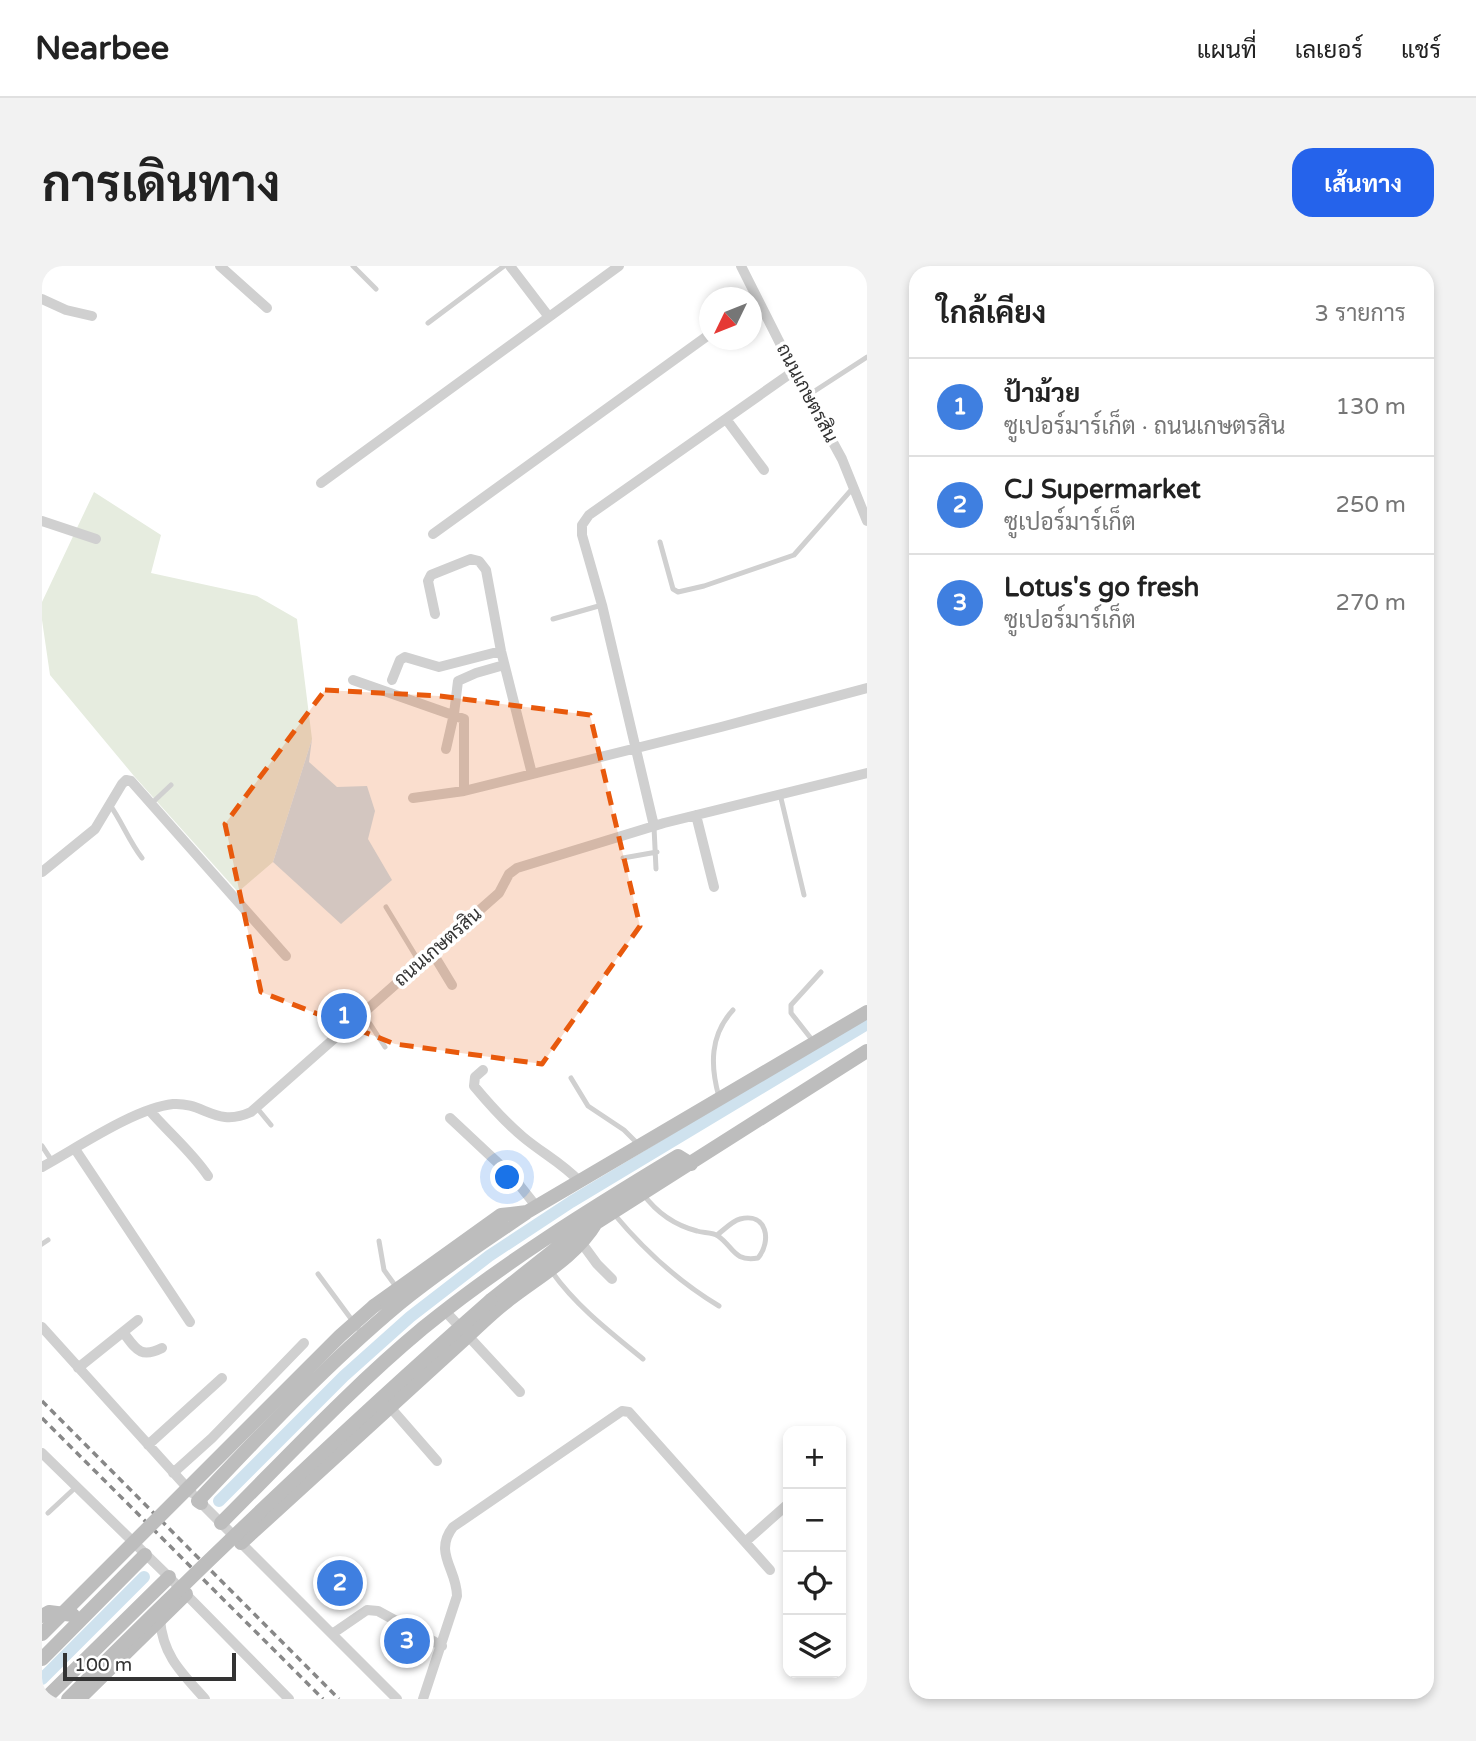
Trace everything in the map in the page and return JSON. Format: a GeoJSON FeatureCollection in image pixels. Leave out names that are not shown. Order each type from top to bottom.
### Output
{"type":"FeatureCollection","features":[{"type":"Feature","properties":{"kind":"street"},"geometry":{"type":"LineString","coordinates":[[220,266],[267,308]]}},
{"type":"Feature","properties":{"kind":"street"},"geometry":{"type":"LineString","coordinates":[[510,266],[549,317]]}},
{"type":"Feature","properties":{"kind":"street"},"geometry":{"type":"LineString","coordinates":[[321,483],[619,266]]}},
{"type":"Feature","properties":{"kind":"street","name":"ถนนเกษตรสิน"},"geometry":{"type":"LineString","coordinates":[[741,266],[749,287]]}},
{"type":"Feature","properties":{"kind":"street"},"geometry":{"type":"LineString","coordinates":[[42,299],[66,310],[92,316]]}},
{"type":"Feature","properties":{"kind":"street","name":"ถนนเกษตรสิน"},"geometry":{"type":"LineString","coordinates":[[762,314],[842,460],[867,521]]}},
{"type":"Feature","properties":{"kind":"street"},"geometry":{"type":"LineString","coordinates":[[433,534],[699,341]]}},
{"type":"Feature","properties":{"kind":"street"},"geometry":{"type":"LineString","coordinates":[[654,826],[602,605],[582,535],[585,520],[794,371]]}},
{"type":"Feature","properties":{"kind":"street"},"geometry":{"type":"LineString","coordinates":[[726,419],[764,470]]}},
{"type":"Feature","properties":{"kind":"street"},"geometry":{"type":"LineString","coordinates":[[42,521],[96,539]]}},
{"type":"Feature","properties":{"kind":"street"},"geometry":{"type":"LineString","coordinates":[[435,614],[428,578],[464,561],[479,561],[486,570],[504,665],[532,774]]}},
{"type":"Feature","properties":{"kind":"street"},"geometry":{"type":"LineString","coordinates":[[392,680],[400,660],[405,657],[439,667],[501,651]]}},
{"type":"Feature","properties":{"kind":"street"},"geometry":{"type":"LineString","coordinates":[[446,749],[458,681],[504,665]]}},
{"type":"Feature","properties":{"kind":"street"},"geometry":{"type":"LineString","coordinates":[[353,680],[464,719],[464,791]]}},
{"type":"Feature","properties":{"kind":"street"},"geometry":{"type":"LineString","coordinates":[[413,798],[464,791],[867,688]]}},
{"type":"Feature","properties":{"kind":"street","name":"ถนนเกษตรสิน"},"geometry":{"type":"LineString","coordinates":[[47,1164],[139,1114],[173,1104],[190,1106],[220,1118],[244,1115],[257,1108],[499,893],[509,874],[517,867],[654,826],[867,773]]}},
{"type":"Feature","properties":{"kind":"street"},"geometry":{"type":"LineString","coordinates":[[42,872],[88,837],[126,780],[137,786],[286,956]]}},
{"type":"Feature","properties":{"kind":"street"},"geometry":{"type":"LineString","coordinates":[[696,815],[714,887]]}},
{"type":"Feature","properties":{"kind":"street"},"geometry":{"type":"LineString","coordinates":[[432,952],[453,985]]}},
{"type":"Feature","properties":{"kind":"street"},"geometry":{"type":"LineString","coordinates":[[42,1634],[359,1329],[406,1299],[531,1209],[867,1012]]}},
{"type":"Feature","properties":{"kind":"street"},"geometry":{"type":"LineString","coordinates":[[68,1699],[165,1602],[419,1363],[491,1300],[579,1239],[596,1223],[867,1051]]}},
{"type":"Feature","properties":{"kind":"street"},"geometry":{"type":"LineString","coordinates":[[483,1070],[475,1077],[474,1086],[495,1111],[531,1143],[565,1166],[579,1181]]}},
{"type":"Feature","properties":{"kind":"street"},"geometry":{"type":"LineString","coordinates":[[150,1111],[208,1176]]}},
{"type":"Feature","properties":{"kind":"street"},"geometry":{"type":"LineString","coordinates":[[450,1118],[513,1177],[531,1209]]}},
{"type":"Feature","properties":{"kind":"street"},"geometry":{"type":"LineString","coordinates":[[75,1149],[190,1322]]}},
{"type":"Feature","properties":{"kind":"street"},"geometry":{"type":"LineString","coordinates":[[220,1523],[355,1388],[445,1311],[533,1247],[678,1156],[691,1164]]}},
{"type":"Feature","properties":{"kind":"street"},"geometry":{"type":"LineString","coordinates":[[200,1502],[359,1329],[374,1306],[501,1215],[531,1209]]}},
{"type":"Feature","properties":{"kind":"street"},"geometry":{"type":"LineString","coordinates":[[579,1239],[612,1279]]}},
{"type":"Feature","properties":{"kind":"street"},"geometry":{"type":"LineString","coordinates":[[241,1543],[546,1263]]}},
{"type":"Feature","properties":{"kind":"street"},"geometry":{"type":"LineString","coordinates":[[445,1311],[520,1392]]}},
{"type":"Feature","properties":{"kind":"street"},"geometry":{"type":"LineString","coordinates":[[78,1367],[138,1320]]}},
{"type":"Feature","properties":{"kind":"street"},"geometry":{"type":"LineString","coordinates":[[42,1327],[220,1523],[397,1699]]}},
{"type":"Feature","properties":{"kind":"street"},"geometry":{"type":"LineString","coordinates":[[123,1332],[135,1348],[144,1354],[162,1349]]}},
{"type":"Feature","properties":{"kind":"street"},"geometry":{"type":"LineString","coordinates":[[173,1473],[212,1438],[304,1343]]}},
{"type":"Feature","properties":{"kind":"street"},"geometry":{"type":"LineString","coordinates":[[148,1446],[222,1378]]}},
{"type":"Feature","properties":{"kind":"street"},"geometry":{"type":"LineString","coordinates":[[389,1406],[437,1461]]}},
{"type":"Feature","properties":{"kind":"street"},"geometry":{"type":"LineString","coordinates":[[423,1699],[457,1597],[457,1589],[444,1550],[445,1538],[453,1527],[622,1411],[629,1412],[770,1570]]}},
{"type":"Feature","properties":{"kind":"street"},"geometry":{"type":"LineString","coordinates":[[42,1453],[289,1699]]}},
{"type":"Feature","properties":{"kind":"street"},"geometry":{"type":"LineString","coordinates":[[746,1542],[783,1509]]}},
{"type":"Feature","properties":{"kind":"street"},"geometry":{"type":"LineString","coordinates":[[114,1587],[127,1537]]}},
{"type":"Feature","properties":{"kind":"street"},"geometry":{"type":"LineString","coordinates":[[44,1653],[145,1555]]}},
{"type":"Feature","properties":{"kind":"street"},"geometry":{"type":"LineString","coordinates":[[45,1699],[169,1577]]}},
{"type":"Feature","properties":{"kind":"street"},"geometry":{"type":"LineString","coordinates":[[62,1683],[78,1699],[186,1594]]}},
{"type":"Feature","properties":{"kind":"street"},"geometry":{"type":"LineString","coordinates":[[148,1598],[162,1617],[164,1646],[171,1659],[205,1699]]}},
{"type":"Feature","properties":{"kind":"street"},"geometry":{"type":"LineString","coordinates":[[332,1634],[367,1610],[378,1611],[442,1646]]}},
{"type":"Feature","properties":{"kind":"street"},"geometry":{"type":"LineString","coordinates":[[42,1616],[48,1612],[85,1616]]}},
{"type":"Feature","properties":{"kind":"lane"},"geometry":{"type":"LineString","coordinates":[[353,266],[376,289]]}},
{"type":"Feature","properties":{"kind":"lane"},"geometry":{"type":"LineString","coordinates":[[429,323],[504,266]]}},
{"type":"Feature","properties":{"kind":"lane"},"geometry":{"type":"LineString","coordinates":[[807,396],[867,358]]}},
{"type":"Feature","properties":{"kind":"lane"},"geometry":{"type":"LineString","coordinates":[[660,542],[673,589],[678,592],[704,586],[794,555],[853,488]]}},
{"type":"Feature","properties":{"kind":"lane"},"geometry":{"type":"LineString","coordinates":[[553,619],[602,605]]}},
{"type":"Feature","properties":{"kind":"lane"},"geometry":{"type":"LineString","coordinates":[[152,803],[171,785]]}},
{"type":"Feature","properties":{"kind":"lane"},"geometry":{"type":"LineString","coordinates":[[779,794],[804,895]]}},
{"type":"Feature","properties":{"kind":"lane"},"geometry":{"type":"LineString","coordinates":[[110,804],[118,815],[129,842],[142,859]]}},
{"type":"Feature","properties":{"kind":"lane"},"geometry":{"type":"LineString","coordinates":[[654,826],[656,869]]}},
{"type":"Feature","properties":{"kind":"lane"},"geometry":{"type":"LineString","coordinates":[[623,858],[657,852]]}},
{"type":"Feature","properties":{"kind":"lane"},"geometry":{"type":"LineString","coordinates":[[386,907],[420,963]]}},
{"type":"Feature","properties":{"kind":"lane"},"geometry":{"type":"LineString","coordinates":[[815,1044],[791,1013],[791,1005],[821,972]]}},
{"type":"Feature","properties":{"kind":"lane"},"geometry":{"type":"LineString","coordinates":[[720,1100],[714,1044],[722,1022],[733,1010]]}},
{"type":"Feature","properties":{"kind":"lane"},"geometry":{"type":"LineString","coordinates":[[363,1013],[386,1047]]}},
{"type":"Feature","properties":{"kind":"lane"},"geometry":{"type":"LineString","coordinates":[[570,1078],[588,1106],[624,1130],[640,1146]]}},
{"type":"Feature","properties":{"kind":"lane"},"geometry":{"type":"LineString","coordinates":[[257,1108],[271,1125]]}},
{"type":"Feature","properties":{"kind":"lane"},"geometry":{"type":"LineString","coordinates":[[42,1146],[47,1164]]}},
{"type":"Feature","properties":{"kind":"lane"},"geometry":{"type":"LineString","coordinates":[[642,1194],[664,1216],[683,1227],[717,1235],[737,1255],[747,1260],[758,1258],[765,1250],[765,1231],[760,1222],[752,1218],[738,1219],[717,1235]]}},
{"type":"Feature","properties":{"kind":"lane"},"geometry":{"type":"LineString","coordinates":[[613,1212],[634,1238],[694,1291],[719,1306]]}},
{"type":"Feature","properties":{"kind":"lane"},"geometry":{"type":"LineString","coordinates":[[42,1244],[48,1240]]}},
{"type":"Feature","properties":{"kind":"lane"},"geometry":{"type":"LineString","coordinates":[[379,1241],[384,1270],[397,1288]]}},
{"type":"Feature","properties":{"kind":"lane"},"geometry":{"type":"LineString","coordinates":[[546,1263],[582,1309],[643,1359]]}},
{"type":"Feature","properties":{"kind":"lane"},"geometry":{"type":"LineString","coordinates":[[318,1273],[359,1329]]}},
{"type":"Feature","properties":{"kind":"lane"},"geometry":{"type":"LineString","coordinates":[[48,1513],[76,1487]]}},
{"type":"Feature","properties":{"kind":"highlighted area"},"geometry":{"type":"Polygon","coordinates":[[[325,690],[439,696],[590,715],[640,926],[542,1064],[395,1044],[261,992],[225,824],[325,690]]]}},
{"type":"Feature","properties":{"kind":"shaded area"},"geometry":{"type":"Polygon","coordinates":[[[94,492],[161,535],[151,573],[257,596],[297,619],[312,739],[273,862],[238,892],[134,776],[50,675],[42,602],[94,492]]]}},
{"type":"Feature","properties":{"kind":"water"},"geometry":{"type":"Polygon","coordinates":[[[312,739],[309,762],[337,787],[367,786],[375,811],[368,839],[392,880],[341,924],[273,862],[312,739]]]}},
{"type":"Feature","properties":{"kind":"waterway"},"geometry":{"type":"LineString","coordinates":[[219,1501],[344,1376],[410,1317],[489,1256],[571,1202],[867,1024]]}},
{"type":"Feature","properties":{"kind":"waterway"},"geometry":{"type":"LineString","coordinates":[[42,1679],[144,1577]]}},
{"type":"Feature","properties":{"kind":"railway"},"geometry":{"type":"LineString","coordinates":[[42,1401],[339,1699]]}},
{"type":"Feature","properties":{"kind":"railway"},"geometry":{"type":"LineString","coordinates":[[42,1418],[323,1699]]}},
{"type":"Feature","properties":{"kind":"place","name":"ป้าม้วย"},"geometry":{"type":"Point","coordinates":[344,1016]}},
{"type":"Feature","properties":{"kind":"place","name":"CJ Supermarket"},"geometry":{"type":"Point","coordinates":[340,1583]}},
{"type":"Feature","properties":{"kind":"place","name":"Lotus's go fresh"},"geometry":{"type":"Point","coordinates":[407,1641]}}]}
